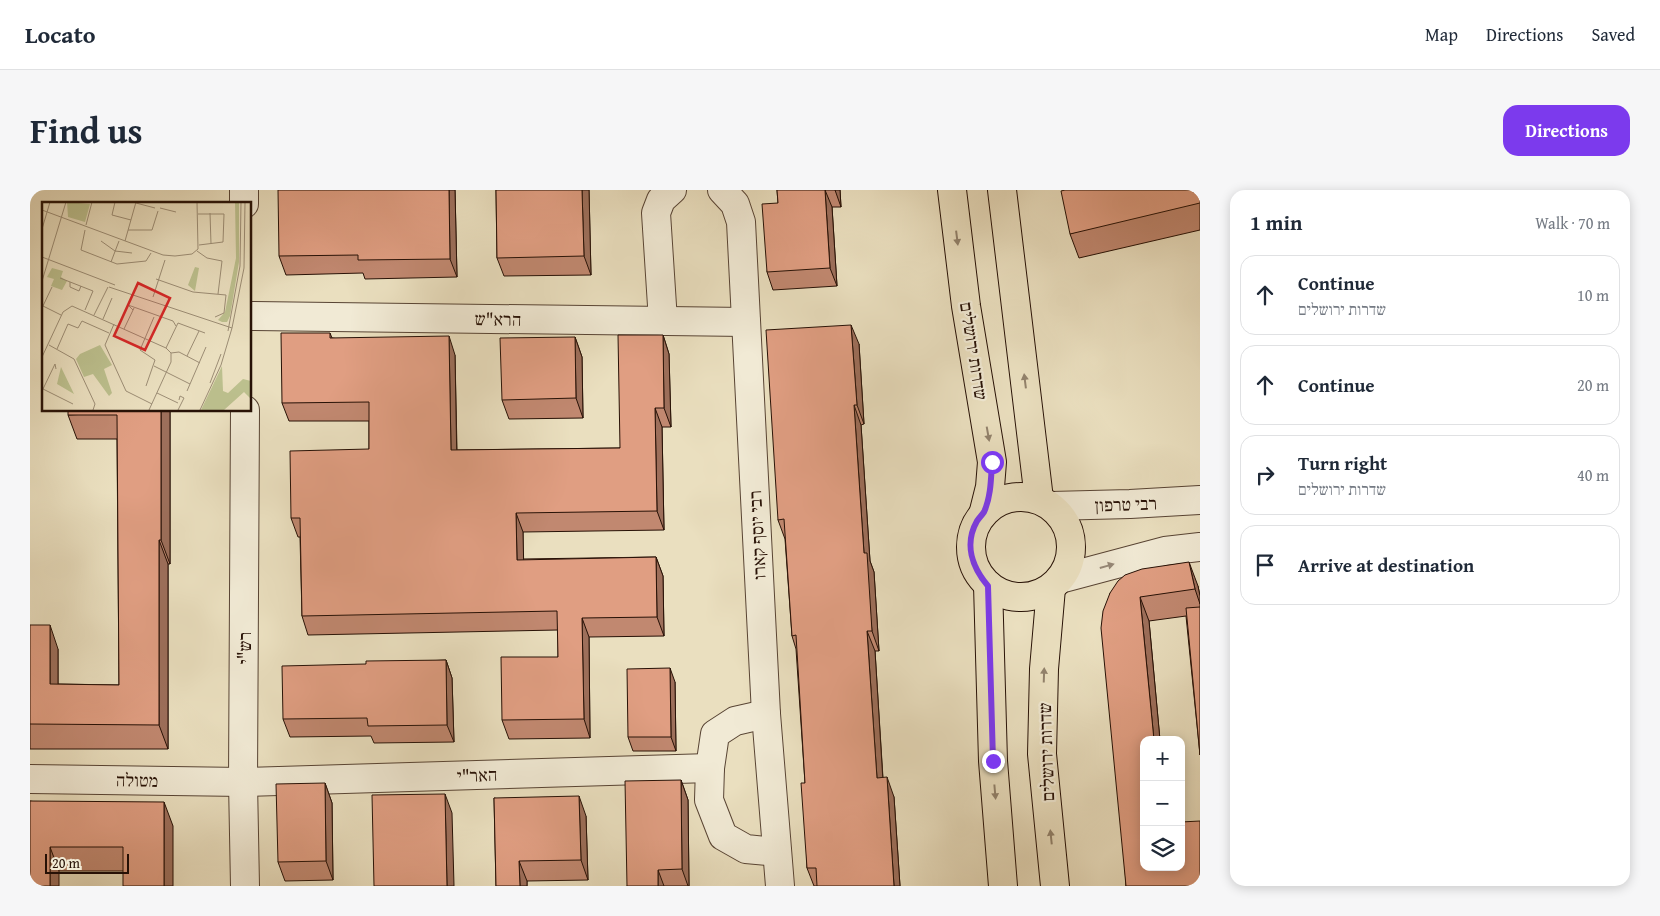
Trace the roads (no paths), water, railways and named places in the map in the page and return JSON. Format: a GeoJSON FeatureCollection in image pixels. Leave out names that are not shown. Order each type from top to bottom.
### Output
{"type":"FeatureCollection","features":[{"type":"Feature","properties":{"kind":"main road","name":"שדרות ירושלים"},"geometry":{"type":"LineString","coordinates":[[952,190],[966,306],[992,462],[990,487],[984,511]]}},
{"type":"Feature","properties":{"kind":"main road"},"geometry":{"type":"LineString","coordinates":[[1002,190],[1045,502]]}},
{"type":"Feature","properties":{"kind":"main road"},"geometry":{"type":"LineString","coordinates":[[1024,496],[1045,502],[1061,516],[1068,528],[1071,541],[1071,555],[1067,568],[1055,584],[1039,594],[1026,597],[1012,597],[988,586],[980,577],[971,555],[972,531],[984,511],[996,502],[1010,497],[1024,496]]}},
{"type":"Feature","properties":{"kind":"main road","name":"שדרות ירושלים"},"geometry":{"type":"LineString","coordinates":[[1055,584],[1044,669],[1042,754],[1055,886]]}},
{"type":"Feature","properties":{"kind":"main road"},"geometry":{"type":"LineString","coordinates":[[988,586],[993,761],[1003,886]]}},
{"type":"Feature","properties":{"kind":"street"},"geometry":{"type":"LineString","coordinates":[[663,321],[656,213],[661,200],[672,190]]}},
{"type":"Feature","properties":{"kind":"street","name":"רבי יוסף קארו"},"geometry":{"type":"LineString","coordinates":[[722,190],[735,204],[741,222],[766,714],[780,886]]}},
{"type":"Feature","properties":{"kind":"street","name":"הרא\"ש"},"geometry":{"type":"LineString","coordinates":[[251,316],[746,322]]}},
{"type":"Feature","properties":{"kind":"street","name":"רש\"י"},"geometry":{"type":"LineString","coordinates":[[245,411],[243,782],[245,886]]}},
{"type":"Feature","properties":{"kind":"street","name":"רבי טרפון"},"geometry":{"type":"LineString","coordinates":[[1045,502],[1130,504],[1200,500]]}},
{"type":"Feature","properties":{"kind":"street"},"geometry":{"type":"LineString","coordinates":[[1055,584],[1165,551],[1200,547]]}},
{"type":"Feature","properties":{"kind":"street"},"geometry":{"type":"LineString","coordinates":[[766,714],[735,721],[715,734],[710,768],[709,800],[723,836],[746,850],[777,852]]}},
{"type":"Feature","properties":{"kind":"street","name":"האר\"י"},"geometry":{"type":"LineString","coordinates":[[243,782],[710,768]]}},
{"type":"Feature","properties":{"kind":"street","name":"מטולה"},"geometry":{"type":"LineString","coordinates":[[30,779],[243,782]]}}]}
